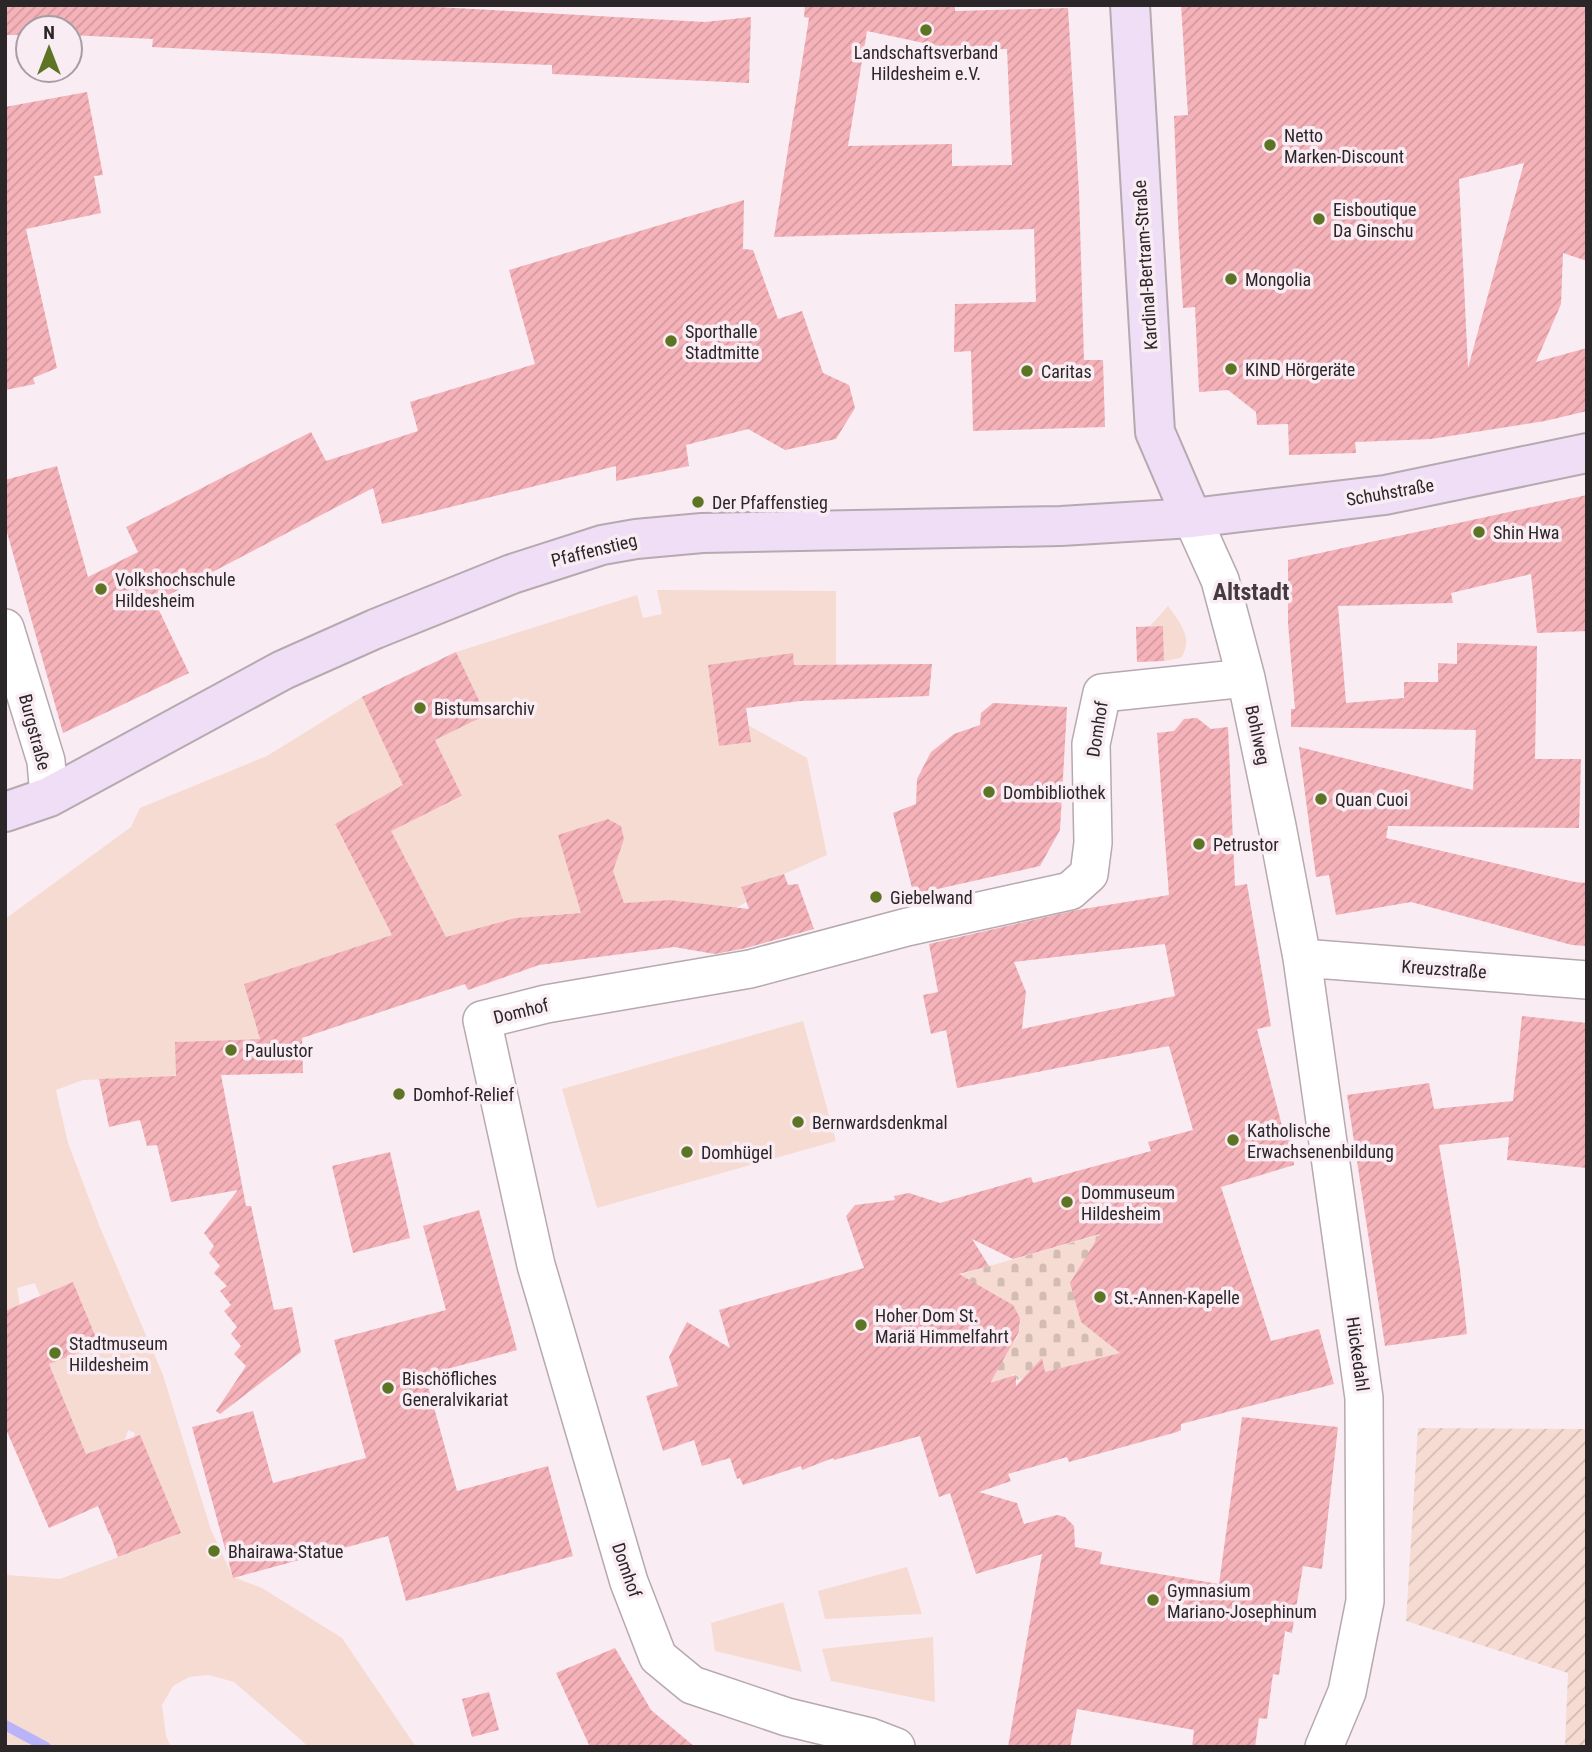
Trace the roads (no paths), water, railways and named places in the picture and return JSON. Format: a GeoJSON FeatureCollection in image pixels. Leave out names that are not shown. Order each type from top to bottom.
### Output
{"type":"FeatureCollection","features":[{"type":"Feature","properties":{"kind":"street","name":"Kardinal-Bertram-Straße"},"geometry":{"type":"LineString","coordinates":[[1130,5],[1155,432],[1192,518]]}},
{"type":"Feature","properties":{"kind":"street","name":"Schuhstraße"},"geometry":{"type":"LineString","coordinates":[[1192,518],[1385,495],[1587,453]]}},
{"type":"Feature","properties":{"kind":"street","name":"Bohlweg"},"geometry":{"type":"LineString","coordinates":[[1192,518],[1220,580],[1246,678],[1302,958]]}},
{"type":"Feature","properties":{"kind":"street","name":"Pfaffenstieg"},"geometry":{"type":"LineString","coordinates":[[5,812],[50,797],[283,670],[375,629],[512,574],[602,545],[702,533],[1098,525],[1192,518]]}},
{"type":"Feature","properties":{"kind":"street","name":"Burgstraße"},"geometry":{"type":"LineString","coordinates":[[5,628],[46,761],[50,797]]}},
{"type":"Feature","properties":{"kind":"street","name":"Domhof"},"geometry":{"type":"LineString","coordinates":[[896,1747],[870,1737],[787,1717],[692,1685],[658,1657],[629,1582],[536,1265],[482,1020],[546,1004],[750,969],[907,927],[1070,891],[1089,874],[1093,843],[1091,744],[1102,693],[1246,678]]}},
{"type":"Feature","properties":{"kind":"street","name":"Kreuzstraße"},"geometry":{"type":"LineString","coordinates":[[1302,958],[1587,980]]}},
{"type":"Feature","properties":{"kind":"street","name":"Hückedahl"},"geometry":{"type":"LineString","coordinates":[[1302,958],[1364,1398],[1365,1601],[1347,1692],[1324,1747]]}},
{"type":"Feature","properties":{"kind":"waterway"},"geometry":{"type":"LineString","coordinates":[[5,1725],[46,1747]]}},
{"type":"Feature","properties":{"kind":"place","name":"Landschaftsverband Hildesheim e.V."},"geometry":{"type":"Point","coordinates":[926,30]}},
{"type":"Feature","properties":{"kind":"place","name":"Netto Marken-Discount"},"geometry":{"type":"Point","coordinates":[1270,145]}},
{"type":"Feature","properties":{"kind":"place","name":"Eisboutique Da Ginschu"},"geometry":{"type":"Point","coordinates":[1319,219]}},
{"type":"Feature","properties":{"kind":"place","name":"Mongolia"},"geometry":{"type":"Point","coordinates":[1231,279]}},
{"type":"Feature","properties":{"kind":"place","name":"Sporthalle Stadtmitte"},"geometry":{"type":"Point","coordinates":[671,341]}},
{"type":"Feature","properties":{"kind":"place","name":"KIND Hörgeräte"},"geometry":{"type":"Point","coordinates":[1231,369]}},
{"type":"Feature","properties":{"kind":"place","name":"Caritas"},"geometry":{"type":"Point","coordinates":[1027,371]}},
{"type":"Feature","properties":{"kind":"place","name":"Der Pfaffenstieg"},"geometry":{"type":"Point","coordinates":[698,502]}},
{"type":"Feature","properties":{"kind":"place","name":"Shin Hwa"},"geometry":{"type":"Point","coordinates":[1479,532]}},
{"type":"Feature","properties":{"kind":"place","name":"Volkshochschule Hildesheim"},"geometry":{"type":"Point","coordinates":[101,589]}},
{"type":"Feature","properties":{"kind":"place","name":"Bistumsarchiv"},"geometry":{"type":"Point","coordinates":[420,708]}},
{"type":"Feature","properties":{"kind":"place","name":"Dombibliothek"},"geometry":{"type":"Point","coordinates":[989,792]}},
{"type":"Feature","properties":{"kind":"place","name":"Quan Cuoi"},"geometry":{"type":"Point","coordinates":[1321,799]}},
{"type":"Feature","properties":{"kind":"place","name":"Petrustor"},"geometry":{"type":"Point","coordinates":[1199,844]}},
{"type":"Feature","properties":{"kind":"place","name":"Giebelwand"},"geometry":{"type":"Point","coordinates":[876,897]}},
{"type":"Feature","properties":{"kind":"place","name":"Paulustor"},"geometry":{"type":"Point","coordinates":[231,1050]}},
{"type":"Feature","properties":{"kind":"place","name":"Domhof-Relief"},"geometry":{"type":"Point","coordinates":[399,1094]}},
{"type":"Feature","properties":{"kind":"place","name":"Bernwardsdenkmal"},"geometry":{"type":"Point","coordinates":[798,1122]}},
{"type":"Feature","properties":{"kind":"place","name":"Katholische Erwachsenenbildung"},"geometry":{"type":"Point","coordinates":[1233,1140]}},
{"type":"Feature","properties":{"kind":"place","name":"Domhügel"},"geometry":{"type":"Point","coordinates":[687,1152]}},
{"type":"Feature","properties":{"kind":"place","name":"Dommuseum Hildesheim"},"geometry":{"type":"Point","coordinates":[1067,1202]}},
{"type":"Feature","properties":{"kind":"place","name":"St.-Annen-Kapelle"},"geometry":{"type":"Point","coordinates":[1100,1297]}},
{"type":"Feature","properties":{"kind":"place","name":"Hoher Dom St. Mariä Himmelfahrt"},"geometry":{"type":"Point","coordinates":[861,1325]}},
{"type":"Feature","properties":{"kind":"place","name":"Stadtmuseum Hildesheim"},"geometry":{"type":"Point","coordinates":[55,1353]}},
{"type":"Feature","properties":{"kind":"place","name":"Bischöfliches Generalvikariat"},"geometry":{"type":"Point","coordinates":[388,1388]}},
{"type":"Feature","properties":{"kind":"place","name":"Bhairawa-Statue"},"geometry":{"type":"Point","coordinates":[214,1551]}},
{"type":"Feature","properties":{"kind":"place","name":"Gymnasium Mariano-Josephinum"},"geometry":{"type":"Point","coordinates":[1153,1600]}},
{"type":"Feature","properties":{"kind":"district","name":"Altstadt"},"geometry":{"type":"Point","coordinates":[1251,592]}}]}
